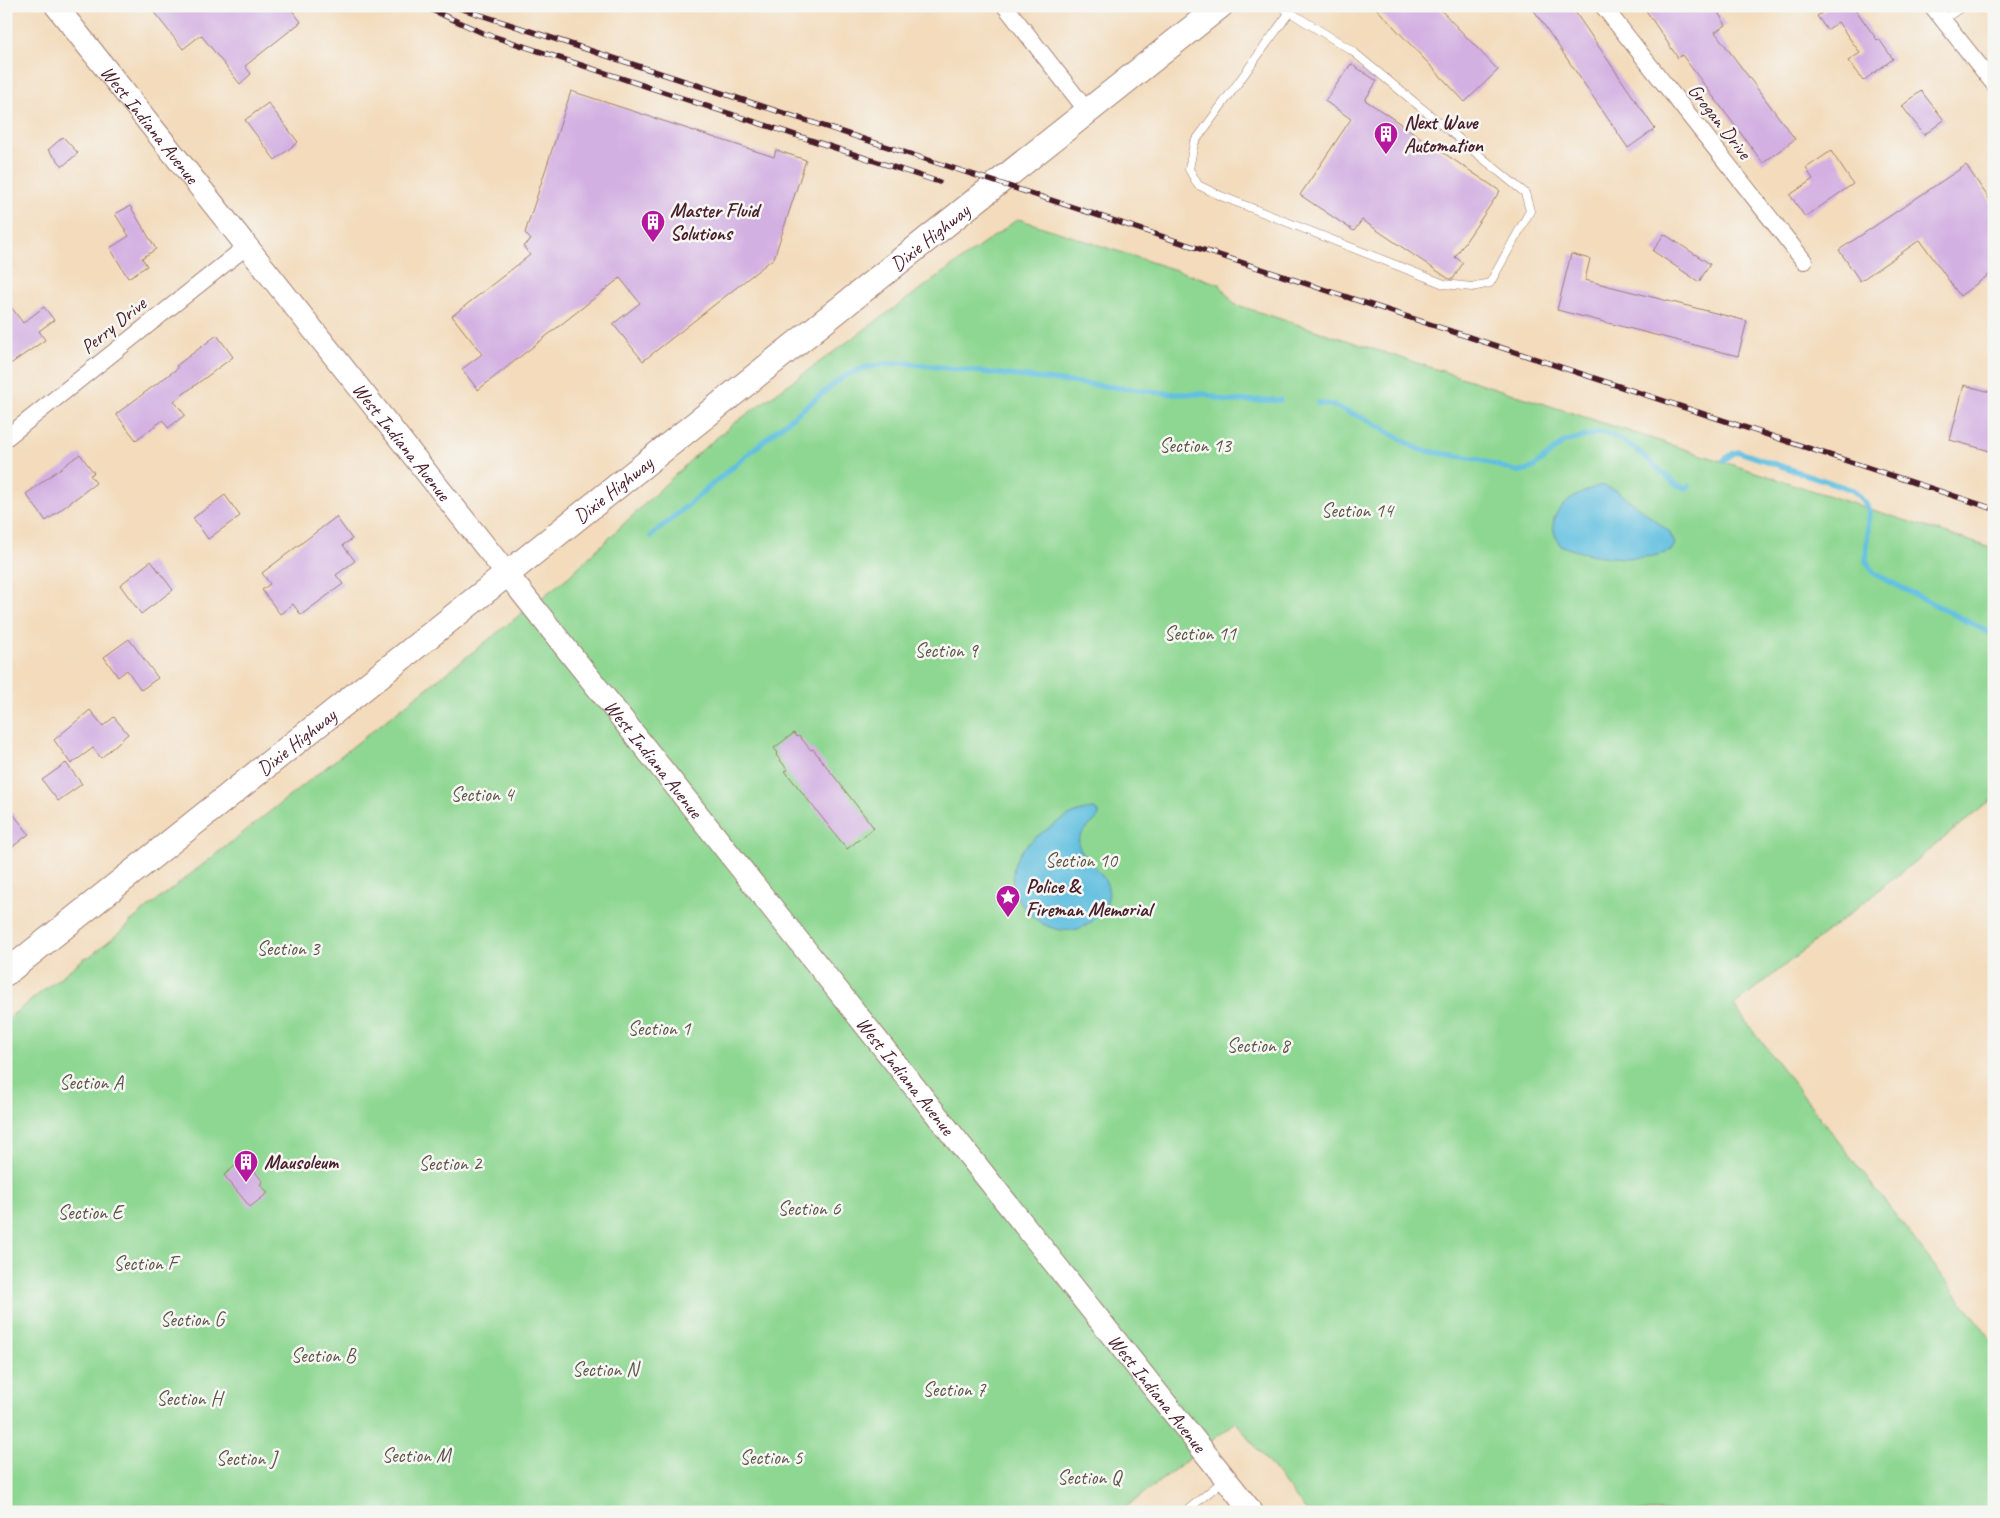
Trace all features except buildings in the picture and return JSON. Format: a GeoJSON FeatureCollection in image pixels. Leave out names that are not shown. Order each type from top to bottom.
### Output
{"type":"FeatureCollection","features":[{"type":"Feature","properties":{"kind":"main road","name":"West Indiana Avenue"},"geometry":{"type":"LineString","coordinates":[[56,6],[1252,1512]]}},
{"type":"Feature","properties":{"kind":"main road","name":"Dixie Highway"},"geometry":{"type":"LineString","coordinates":[[6,973],[1220,6]]}},
{"type":"Feature","properties":{"kind":"street"},"geometry":{"type":"LineString","coordinates":[[1005,6],[1088,112]]}},
{"type":"Feature","properties":{"kind":"street","name":"Grogan Drive"},"geometry":{"type":"LineString","coordinates":[[1603,6],[1804,262]]}},
{"type":"Feature","properties":{"kind":"street"},"geometry":{"type":"LineString","coordinates":[[1932,6],[1994,84]]}},
{"type":"Feature","properties":{"kind":"street","name":"Perry Drive"},"geometry":{"type":"LineString","coordinates":[[6,438],[247,246]]}},
{"type":"Feature","properties":{"kind":"lane"},"geometry":{"type":"LineString","coordinates":[[1280,6],[1351,50],[1525,193],[1530,211],[1490,284],[1472,287],[1444,284],[1253,209],[1198,185],[1189,170],[1194,143],[1289,13]]}},
{"type":"Feature","properties":{"kind":"lane"},"geometry":{"type":"LineString","coordinates":[[1943,20],[1963,6]]}},
{"type":"Feature","properties":{"kind":"lane"},"geometry":{"type":"LineString","coordinates":[[1185,1512],[1226,1479]]}},
{"type":"Feature","properties":{"kind":"green space"},"geometry":{"type":"Polygon","coordinates":[[[1018,219],[1219,284],[1234,304],[1994,549],[1994,798],[1734,1006],[1994,1343],[1994,1512],[1307,1512],[1236,1422],[1120,1512],[6,1512],[6,1020],[86,957],[89,957],[129,925],[131,921],[568,577],[695,456],[732,425],[1018,219]]]}},
{"type":"Feature","properties":{"kind":"water"},"geometry":{"type":"Polygon","coordinates":[[[1601,485],[1616,490],[1669,531],[1675,544],[1671,551],[1659,555],[1631,558],[1600,556],[1560,545],[1554,531],[1553,522],[1561,507],[1585,491],[1601,485]]]}},
{"type":"Feature","properties":{"kind":"water"},"geometry":{"type":"Polygon","coordinates":[[[1088,809],[1094,809],[1099,812],[1099,816],[1080,836],[1079,846],[1083,854],[1104,878],[1108,888],[1108,899],[1102,911],[1087,925],[1069,930],[1051,928],[1035,919],[1022,905],[1014,888],[1013,870],[1021,852],[1036,837],[1069,816],[1088,809]]]}},
{"type":"Feature","properties":{"kind":"waterway"},"geometry":{"type":"LineString","coordinates":[[651,536],[779,428],[843,377],[863,368],[904,363],[1174,394],[1205,394],[1226,401],[1280,400]]}},
{"type":"Feature","properties":{"kind":"waterway"},"geometry":{"type":"LineString","coordinates":[[1318,403],[1331,405],[1366,419],[1420,450],[1477,459],[1518,472],[1534,467],[1564,442],[1598,433],[1605,433],[1637,450],[1677,485],[1686,488],[1689,486]]}},
{"type":"Feature","properties":{"kind":"waterway"},"geometry":{"type":"LineString","coordinates":[[1724,460],[1739,452],[1853,490],[1866,504],[1869,512],[1866,561],[1875,574],[1994,635]]}},
{"type":"Feature","properties":{"kind":"railway"},"geometry":{"type":"LineString","coordinates":[[423,6],[483,33],[939,182]]}},
{"type":"Feature","properties":{"kind":"railway"},"geometry":{"type":"LineString","coordinates":[[453,6],[1994,509]]}},
{"type":"Feature","properties":{"kind":"place","name":"Next Wave Automation"},"geometry":{"type":"Point","coordinates":[1386,155]}},
{"type":"Feature","properties":{"kind":"place","name":"Master Fluid Solutions"},"geometry":{"type":"Point","coordinates":[653,243]}},
{"type":"Feature","properties":{"kind":"place","name":"Police & Fireman Memorial"},"geometry":{"type":"Point","coordinates":[1008,918]}},
{"type":"Feature","properties":{"kind":"place","name":"Mausoleum"},"geometry":{"type":"Point","coordinates":[246,1183]}},
{"type":"Feature","properties":{"kind":"park label","name":"Section 13"},"geometry":{"type":"Point","coordinates":[1195,445]}},
{"type":"Feature","properties":{"kind":"park label","name":"Section 14"},"geometry":{"type":"Point","coordinates":[1357,510]}},
{"type":"Feature","properties":{"kind":"park label","name":"Section 11"},"geometry":{"type":"Point","coordinates":[1200,633]}},
{"type":"Feature","properties":{"kind":"park label","name":"Section 9"},"geometry":{"type":"Point","coordinates":[946,650]}},
{"type":"Feature","properties":{"kind":"park label","name":"Section 4"},"geometry":{"type":"Point","coordinates":[482,794]}},
{"type":"Feature","properties":{"kind":"park label","name":"Section 10"},"geometry":{"type":"Point","coordinates":[1081,860]}},
{"type":"Feature","properties":{"kind":"park label","name":"Section 3"},"geometry":{"type":"Point","coordinates":[288,948]}},
{"type":"Feature","properties":{"kind":"park label","name":"Section 1"},"geometry":{"type":"Point","coordinates":[659,1028]}},
{"type":"Feature","properties":{"kind":"park label","name":"Section 8"},"geometry":{"type":"Point","coordinates":[1258,1045]}},
{"type":"Feature","properties":{"kind":"park label","name":"Section A"},"geometry":{"type":"Point","coordinates":[91,1082]}},
{"type":"Feature","properties":{"kind":"park label","name":"Section 2"},"geometry":{"type":"Point","coordinates":[450,1163]}},
{"type":"Feature","properties":{"kind":"park label","name":"Section 6"},"geometry":{"type":"Point","coordinates":[809,1208]}},
{"type":"Feature","properties":{"kind":"park label","name":"Section E"},"geometry":{"type":"Point","coordinates":[90,1212]}},
{"type":"Feature","properties":{"kind":"park label","name":"Section F"},"geometry":{"type":"Point","coordinates":[145,1263]}},
{"type":"Feature","properties":{"kind":"park label","name":"Section G"},"geometry":{"type":"Point","coordinates":[192,1319]}},
{"type":"Feature","properties":{"kind":"park label","name":"Section B"},"geometry":{"type":"Point","coordinates":[323,1355]}},
{"type":"Feature","properties":{"kind":"park label","name":"Section N"},"geometry":{"type":"Point","coordinates":[605,1369]}},
{"type":"Feature","properties":{"kind":"park label","name":"Section 7"},"geometry":{"type":"Point","coordinates":[954,1389]}},
{"type":"Feature","properties":{"kind":"park label","name":"Section H"},"geometry":{"type":"Point","coordinates":[189,1398]}},
{"type":"Feature","properties":{"kind":"park label","name":"Section M"},"geometry":{"type":"Point","coordinates":[416,1455]}},
{"type":"Feature","properties":{"kind":"park label","name":"Section 5"},"geometry":{"type":"Point","coordinates":[771,1457]}},
{"type":"Feature","properties":{"kind":"park label","name":"Section J"},"geometry":{"type":"Point","coordinates":[246,1458]}},
{"type":"Feature","properties":{"kind":"park label","name":"Section Q"},"geometry":{"type":"Point","coordinates":[1089,1477]}}]}
